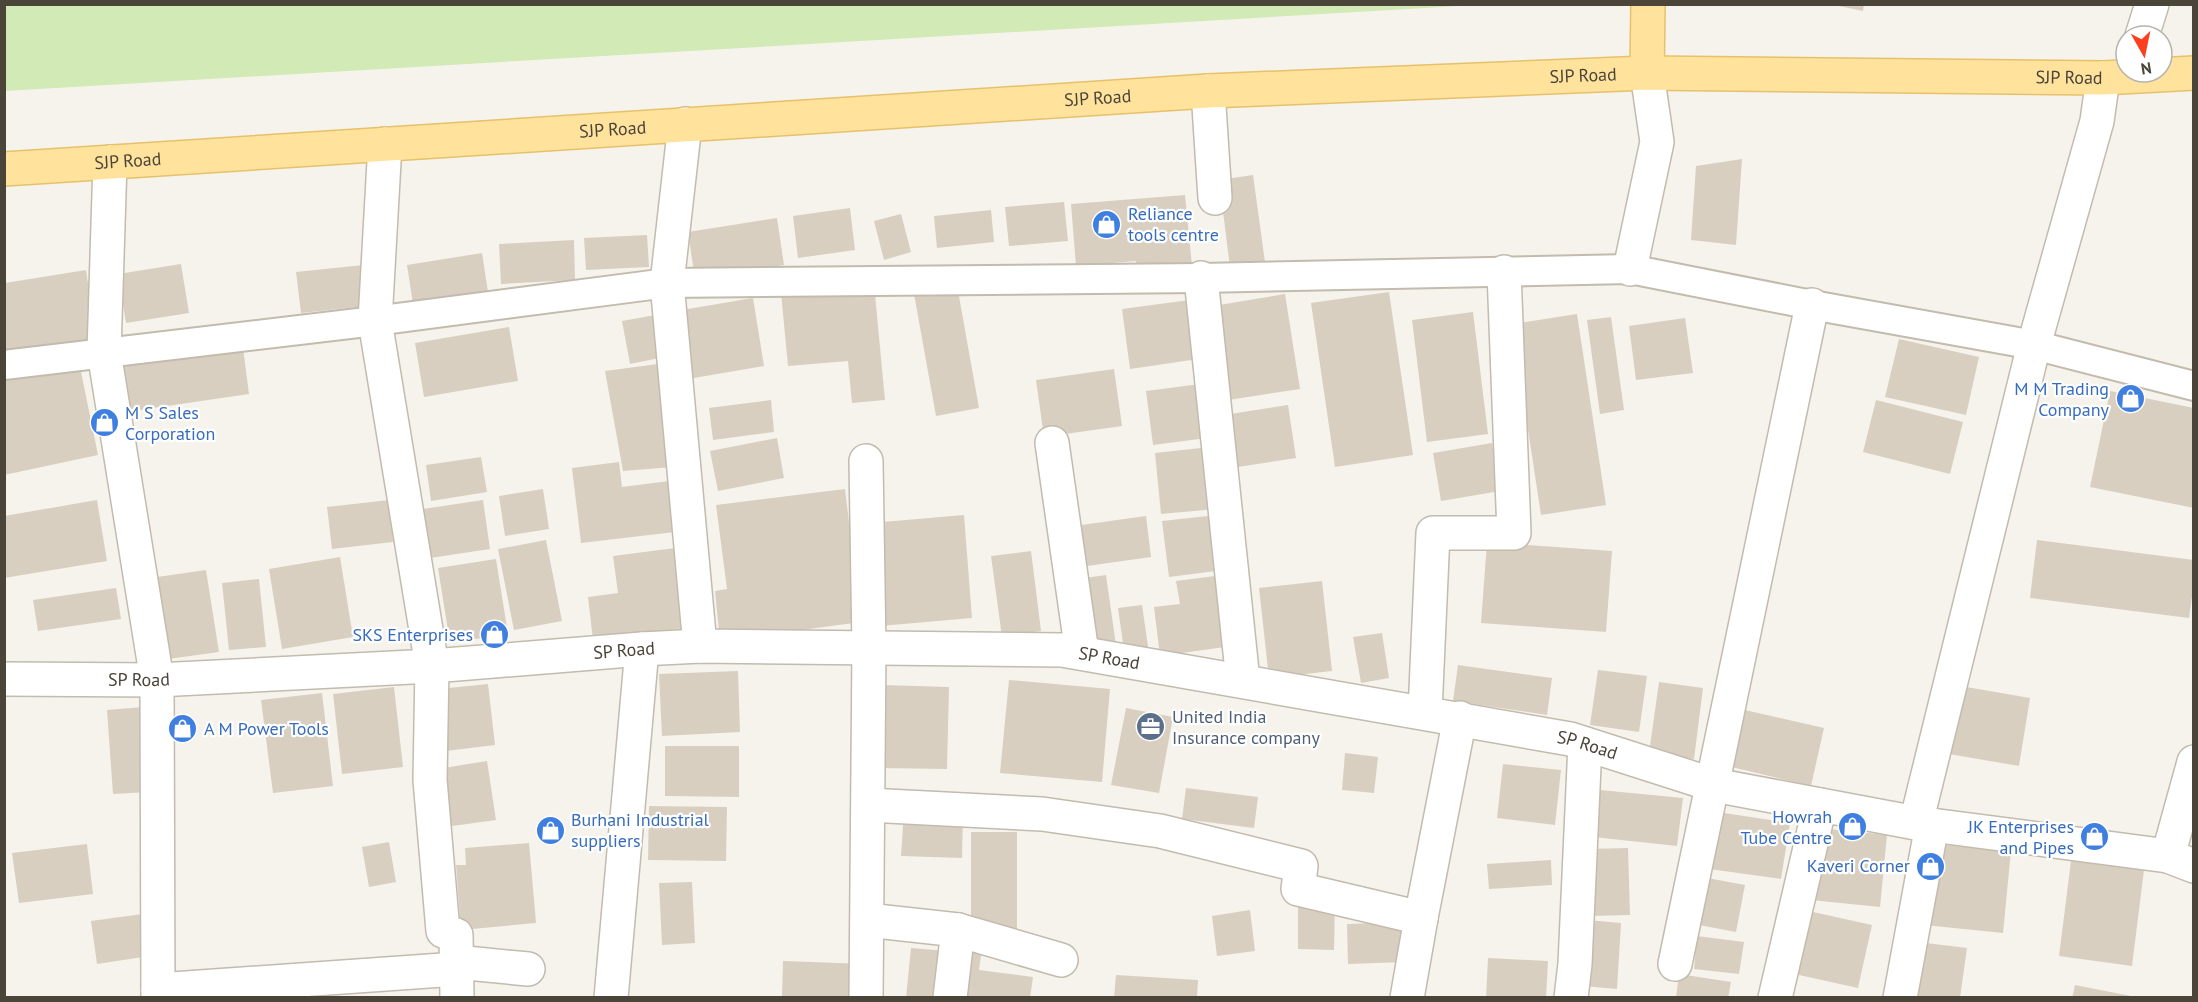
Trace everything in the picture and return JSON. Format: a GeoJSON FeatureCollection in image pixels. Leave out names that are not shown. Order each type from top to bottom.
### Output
{"type":"FeatureCollection","features":[{"type":"Feature","properties":{"kind":"main road"},"geometry":{"type":"LineString","coordinates":[[1647,73],[1648,4]]}},
{"type":"Feature","properties":{"kind":"main road","name":"SJP Road"},"geometry":{"type":"LineString","coordinates":[[4,169],[1208,91],[1647,73],[2114,75]]}},
{"type":"Feature","properties":{"kind":"main road","name":"SJP Road"},"geometry":{"type":"LineString","coordinates":[[2174,74],[2193,73]]}},
{"type":"Feature","properties":{"kind":"street"},"geometry":{"type":"LineString","coordinates":[[2146,24],[2152,4]]}},
{"type":"Feature","properties":{"kind":"street"},"geometry":{"type":"LineString","coordinates":[[1630,269],[1657,142],[1647,73]]}},
{"type":"Feature","properties":{"kind":"street"},"geometry":{"type":"LineString","coordinates":[[1899,998],[1924,824],[2034,345],[2097,121],[2116,84]]}},
{"type":"Feature","properties":{"kind":"street"},"geometry":{"type":"LineString","coordinates":[[1208,91],[1215,198]]}},
{"type":"Feature","properties":{"kind":"street"},"geometry":{"type":"LineString","coordinates":[[685,124],[667,283],[700,646]]}},
{"type":"Feature","properties":{"kind":"street"},"geometry":{"type":"LineString","coordinates":[[385,144],[375,321],[432,666],[430,780],[443,931],[456,935],[457,976]]}},
{"type":"Feature","properties":{"kind":"street"},"geometry":{"type":"LineString","coordinates":[[110,162],[104,352],[157,680],[158,994],[457,976],[528,969]]}},
{"type":"Feature","properties":{"kind":"street"},"geometry":{"type":"LineString","coordinates":[[4,364],[375,321],[667,283],[1201,278],[1630,269],[2034,345],[2193,386]]}},
{"type":"Feature","properties":{"kind":"street"},"geometry":{"type":"LineString","coordinates":[[1425,712],[1433,533],[1514,533],[1504,272]]}},
{"type":"Feature","properties":{"kind":"street"},"geometry":{"type":"LineString","coordinates":[[1201,278],[1243,681]]}},
{"type":"Feature","properties":{"kind":"street"},"geometry":{"type":"LineString","coordinates":[[1675,964],[1812,305]]}},
{"type":"Feature","properties":{"kind":"street"},"geometry":{"type":"LineString","coordinates":[[1052,443],[1082,653]]}},
{"type":"Feature","properties":{"kind":"street"},"geometry":{"type":"LineString","coordinates":[[866,461],[869,647],[867,920],[871,997]]}},
{"type":"Feature","properties":{"kind":"street","name":"SP Road"},"geometry":{"type":"LineString","coordinates":[[4,679],[157,680],[432,666],[700,646],[1062,650],[1461,718],[1570,739],[1714,785],[1820,805],[1924,824],[2181,861]]}},
{"type":"Feature","properties":{"kind":"street"},"geometry":{"type":"LineString","coordinates":[[611,998],[642,649]]}},
{"type":"Feature","properties":{"kind":"street"},"geometry":{"type":"LineString","coordinates":[[1407,998],[1420,918],[1461,718]]}},
{"type":"Feature","properties":{"kind":"street"},"geometry":{"type":"LineString","coordinates":[[1571,998],[1575,964],[1585,744]]}},
{"type":"Feature","properties":{"kind":"street"},"geometry":{"type":"LineString","coordinates":[[2181,861],[2193,762]]}},
{"type":"Feature","properties":{"kind":"street"},"geometry":{"type":"LineString","coordinates":[[868,805],[1042,814],[1160,831],[1300,866],[1298,889],[1420,918]]}},
{"type":"Feature","properties":{"kind":"street"},"geometry":{"type":"LineString","coordinates":[[1775,998],[1820,805]]}},
{"type":"Feature","properties":{"kind":"street"},"geometry":{"type":"LineString","coordinates":[[867,920],[958,930],[1061,960]]}},
{"type":"Feature","properties":{"kind":"street"},"geometry":{"type":"LineString","coordinates":[[950,998],[958,930]]}},
{"type":"Feature","properties":{"kind":"green space"},"geometry":{"type":"Polygon","coordinates":[[[5,4],[1477,4],[1477,5],[5,91],[5,4]]]}},
{"type":"Feature","properties":{"kind":"building"},"geometry":{"type":"Polygon","coordinates":[[[1829,4],[1864,4],[1863,11],[1829,4]]]}},
{"type":"Feature","properties":{"kind":"building"},"geometry":{"type":"Polygon","coordinates":[[[1742,159],[1736,245],[1691,240],[1696,166],[1742,159]]]}},
{"type":"Feature","properties":{"kind":"building"},"geometry":{"type":"Polygon","coordinates":[[[1253,175],[1265,262],[1230,267],[1219,180],[1253,175]]]}},
{"type":"Feature","properties":{"kind":"building"},"geometry":{"type":"Polygon","coordinates":[[[1185,195],[1192,266],[1137,270],[1136,261],[1076,266],[1071,204],[1185,195]]]}},
{"type":"Feature","properties":{"kind":"building"},"geometry":{"type":"Polygon","coordinates":[[[1064,202],[1068,241],[1009,246],[1005,207],[1064,202]]]}},
{"type":"Feature","properties":{"kind":"building"},"geometry":{"type":"Polygon","coordinates":[[[850,208],[855,250],[798,258],[793,216],[850,208]]]}},
{"type":"Feature","properties":{"kind":"building"},"geometry":{"type":"Polygon","coordinates":[[[991,210],[994,242],[937,248],[934,216],[991,210]]]}},
{"type":"Feature","properties":{"kind":"building"},"geometry":{"type":"Polygon","coordinates":[[[901,214],[911,252],[884,260],[874,221],[901,214]]]}},
{"type":"Feature","properties":{"kind":"building"},"geometry":{"type":"Polygon","coordinates":[[[777,218],[784,265],[695,279],[688,232],[777,218]]]}},
{"type":"Feature","properties":{"kind":"building"},"geometry":{"type":"Polygon","coordinates":[[[647,235],[649,267],[586,270],[584,238],[647,235]]]}},
{"type":"Feature","properties":{"kind":"building"},"geometry":{"type":"Polygon","coordinates":[[[574,240],[575,280],[501,284],[499,244],[574,240]]]}},
{"type":"Feature","properties":{"kind":"building"},"geometry":{"type":"Polygon","coordinates":[[[482,253],[488,292],[413,304],[407,265],[482,253]]]}},
{"type":"Feature","properties":{"kind":"building"},"geometry":{"type":"Polygon","coordinates":[[[181,264],[189,313],[126,323],[118,274],[181,264]]]}},
{"type":"Feature","properties":{"kind":"building"},"geometry":{"type":"Polygon","coordinates":[[[363,265],[367,306],[301,313],[296,272],[363,265]]]}},
{"type":"Feature","properties":{"kind":"building"},"geometry":{"type":"Polygon","coordinates":[[[86,270],[97,344],[5,358],[5,283],[86,270]]]}},
{"type":"Feature","properties":{"kind":"building"},"geometry":{"type":"Polygon","coordinates":[[[874,284],[885,400],[852,403],[848,361],[788,366],[781,293],[874,284]]]}},
{"type":"Feature","properties":{"kind":"building"},"geometry":{"type":"Polygon","coordinates":[[[957,285],[979,408],[936,416],[914,294],[957,285]]]}},
{"type":"Feature","properties":{"kind":"building"},"geometry":{"type":"Polygon","coordinates":[[[1389,292],[1413,455],[1335,467],[1311,303],[1389,292]]]}},
{"type":"Feature","properties":{"kind":"building"},"geometry":{"type":"Polygon","coordinates":[[[1285,294],[1300,389],[1222,401],[1207,307],[1285,294]]]}},
{"type":"Feature","properties":{"kind":"building"},"geometry":{"type":"Polygon","coordinates":[[[753,298],[764,366],[688,379],[676,311],[753,298]]]}},
{"type":"Feature","properties":{"kind":"building"},"geometry":{"type":"Polygon","coordinates":[[[1197,299],[1205,358],[1130,369],[1122,309],[1197,299]]]}},
{"type":"Feature","properties":{"kind":"building"},"geometry":{"type":"Polygon","coordinates":[[[1473,312],[1488,434],[1427,442],[1412,320],[1473,312]]]}},
{"type":"Feature","properties":{"kind":"building"},"geometry":{"type":"Polygon","coordinates":[[[661,314],[669,356],[630,364],[622,321],[661,314]]]}},
{"type":"Feature","properties":{"kind":"building"},"geometry":{"type":"Polygon","coordinates":[[[1577,314],[1606,505],[1541,515],[1512,324],[1577,314]]]}},
{"type":"Feature","properties":{"kind":"building"},"geometry":{"type":"Polygon","coordinates":[[[1611,317],[1624,410],[1600,414],[1587,320],[1611,317]]]}},
{"type":"Feature","properties":{"kind":"building"},"geometry":{"type":"Polygon","coordinates":[[[1685,318],[1693,373],[1636,380],[1629,326],[1685,318]]]}},
{"type":"Feature","properties":{"kind":"building"},"geometry":{"type":"Polygon","coordinates":[[[509,327],[518,381],[424,397],[415,343],[509,327]]]}},
{"type":"Feature","properties":{"kind":"building"},"geometry":{"type":"Polygon","coordinates":[[[1899,339],[1979,357],[1966,415],[1885,397],[1899,339]]]}},
{"type":"Feature","properties":{"kind":"building"},"geometry":{"type":"Polygon","coordinates":[[[242,340],[249,394],[126,412],[118,358],[242,340]]]}},
{"type":"Feature","properties":{"kind":"building"},"geometry":{"type":"Polygon","coordinates":[[[79,362],[98,455],[4,475],[4,377],[79,362]]]}},
{"type":"Feature","properties":{"kind":"building"},"geometry":{"type":"Polygon","coordinates":[[[658,364],[673,467],[623,471],[605,371],[658,364]]]}},
{"type":"Feature","properties":{"kind":"building"},"geometry":{"type":"Polygon","coordinates":[[[1114,369],[1122,426],[1044,437],[1036,380],[1114,369]]]}},
{"type":"Feature","properties":{"kind":"building"},"geometry":{"type":"Polygon","coordinates":[[[1208,383],[1215,437],[1153,445],[1146,391],[1208,383]]]}},
{"type":"Feature","properties":{"kind":"building"},"geometry":{"type":"Polygon","coordinates":[[[2110,391],[2194,408],[2194,508],[2090,487],[2110,391]]]}},
{"type":"Feature","properties":{"kind":"building"},"geometry":{"type":"Polygon","coordinates":[[[771,400],[774,432],[713,440],[709,408],[771,400]]]}},
{"type":"Feature","properties":{"kind":"building"},"geometry":{"type":"Polygon","coordinates":[[[1876,400],[1963,422],[1950,474],[1863,452],[1876,400]]]}},
{"type":"Feature","properties":{"kind":"building"},"geometry":{"type":"Polygon","coordinates":[[[1288,405],[1296,458],[1238,467],[1230,414],[1288,405]]]}},
{"type":"Feature","properties":{"kind":"building"},"geometry":{"type":"Polygon","coordinates":[[[777,438],[784,478],[718,491],[710,451],[777,438]]]}},
{"type":"Feature","properties":{"kind":"building"},"geometry":{"type":"Polygon","coordinates":[[[1492,443],[1500,491],[1441,501],[1433,453],[1492,443]]]}},
{"type":"Feature","properties":{"kind":"building"},"geometry":{"type":"Polygon","coordinates":[[[1210,447],[1216,509],[1161,514],[1155,453],[1210,447]]]}},
{"type":"Feature","properties":{"kind":"building"},"geometry":{"type":"Polygon","coordinates":[[[481,457],[487,492],[431,501],[426,465],[481,457]]]}},
{"type":"Feature","properties":{"kind":"building"},"geometry":{"type":"Polygon","coordinates":[[[619,462],[622,487],[669,481],[675,532],[581,543],[572,468],[619,462]]]}},
{"type":"Feature","properties":{"kind":"building"},"geometry":{"type":"Polygon","coordinates":[[[543,489],[549,529],[505,536],[499,496],[543,489]]]}},
{"type":"Feature","properties":{"kind":"building"},"geometry":{"type":"Polygon","coordinates":[[[845,489],[861,622],[733,639],[732,629],[719,631],[715,591],[727,589],[716,505],[845,489]]]}},
{"type":"Feature","properties":{"kind":"building"},"geometry":{"type":"Polygon","coordinates":[[[97,500],[107,561],[4,578],[4,516],[97,500]]]}},
{"type":"Feature","properties":{"kind":"building"},"geometry":{"type":"Polygon","coordinates":[[[389,500],[393,542],[332,549],[327,507],[389,500]]]}},
{"type":"Feature","properties":{"kind":"building"},"geometry":{"type":"Polygon","coordinates":[[[483,500],[490,549],[430,558],[423,509],[483,500]]]}},
{"type":"Feature","properties":{"kind":"building"},"geometry":{"type":"Polygon","coordinates":[[[964,515],[972,618],[880,626],[871,523],[964,515]]]}},
{"type":"Feature","properties":{"kind":"building"},"geometry":{"type":"Polygon","coordinates":[[[1217,515],[1224,570],[1169,577],[1162,521],[1217,515]]]}},
{"type":"Feature","properties":{"kind":"building"},"geometry":{"type":"Polygon","coordinates":[[[1146,516],[1151,557],[1080,567],[1074,526],[1146,516]]]}},
{"type":"Feature","properties":{"kind":"building"},"geometry":{"type":"Polygon","coordinates":[[[546,540],[562,621],[514,630],[498,549],[546,540]]]}},
{"type":"Feature","properties":{"kind":"building"},"geometry":{"type":"Polygon","coordinates":[[[2037,540],[2194,560],[2194,582],[2189,618],[2030,598],[2037,540]]]}},
{"type":"Feature","properties":{"kind":"building"},"geometry":{"type":"Polygon","coordinates":[[[1487,542],[1612,551],[1606,632],[1481,623],[1487,542]]]}},
{"type":"Feature","properties":{"kind":"building"},"geometry":{"type":"Polygon","coordinates":[[[683,547],[693,627],[593,640],[588,597],[618,593],[613,556],[683,547]]]}},
{"type":"Feature","properties":{"kind":"building"},"geometry":{"type":"Polygon","coordinates":[[[1031,551],[1041,631],[1002,637],[991,556],[1031,551]]]}},
{"type":"Feature","properties":{"kind":"building"},"geometry":{"type":"Polygon","coordinates":[[[340,557],[353,637],[282,649],[269,569],[340,557]]]}},
{"type":"Feature","properties":{"kind":"building"},"geometry":{"type":"Polygon","coordinates":[[[496,559],[508,634],[450,643],[438,568],[496,559]]]}},
{"type":"Feature","properties":{"kind":"building"},"geometry":{"type":"Polygon","coordinates":[[[206,570],[219,652],[161,660],[150,578],[206,570]]]}},
{"type":"Feature","properties":{"kind":"building"},"geometry":{"type":"Polygon","coordinates":[[[1106,575],[1116,645],[1089,650],[1078,579],[1106,575]]]}},
{"type":"Feature","properties":{"kind":"building"},"geometry":{"type":"Polygon","coordinates":[[[1215,576],[1225,647],[1160,656],[1154,607],[1180,604],[1176,581],[1215,576]]]}},
{"type":"Feature","properties":{"kind":"building"},"geometry":{"type":"Polygon","coordinates":[[[259,579],[266,647],[229,650],[222,583],[259,579]]]}},
{"type":"Feature","properties":{"kind":"building"},"geometry":{"type":"Polygon","coordinates":[[[1322,581],[1332,671],[1269,678],[1259,588],[1322,581]]]}},
{"type":"Feature","properties":{"kind":"building"},"geometry":{"type":"Polygon","coordinates":[[[116,588],[121,619],[38,631],[33,600],[116,588]]]}},
{"type":"Feature","properties":{"kind":"building"},"geometry":{"type":"Polygon","coordinates":[[[1142,605],[1149,653],[1125,657],[1118,608],[1142,605]]]}},
{"type":"Feature","properties":{"kind":"building"},"geometry":{"type":"Polygon","coordinates":[[[1382,633],[1389,678],[1361,683],[1353,637],[1382,633]]]}},
{"type":"Feature","properties":{"kind":"building"},"geometry":{"type":"Polygon","coordinates":[[[1458,665],[1552,678],[1547,715],[1453,701],[1458,665]]]}},
{"type":"Feature","properties":{"kind":"building"},"geometry":{"type":"Polygon","coordinates":[[[1598,670],[1647,676],[1639,732],[1590,725],[1598,670]]]}},
{"type":"Feature","properties":{"kind":"building"},"geometry":{"type":"Polygon","coordinates":[[[738,671],[740,732],[662,736],[659,674],[738,671]]]}},
{"type":"Feature","properties":{"kind":"building"},"geometry":{"type":"Polygon","coordinates":[[[1009,680],[1110,689],[1102,782],[1000,773],[1009,680]]]}},
{"type":"Feature","properties":{"kind":"building"},"geometry":{"type":"Polygon","coordinates":[[[1659,682],[1703,688],[1694,759],[1649,753],[1659,682]]]}},
{"type":"Feature","properties":{"kind":"building"},"geometry":{"type":"Polygon","coordinates":[[[488,684],[495,745],[446,751],[439,689],[488,684]]]}},
{"type":"Feature","properties":{"kind":"building"},"geometry":{"type":"Polygon","coordinates":[[[882,685],[949,687],[947,769],[880,768],[882,685]]]}},
{"type":"Feature","properties":{"kind":"building"},"geometry":{"type":"Polygon","coordinates":[[[1955,685],[2030,698],[2019,766],[1943,753],[1955,685]]]}},
{"type":"Feature","properties":{"kind":"building"},"geometry":{"type":"Polygon","coordinates":[[[394,687],[403,767],[342,774],[333,694],[394,687]]]}},
{"type":"Feature","properties":{"kind":"building"},"geometry":{"type":"Polygon","coordinates":[[[322,693],[333,786],[273,793],[261,700],[322,693]]]}},
{"type":"Feature","properties":{"kind":"building"},"geometry":{"type":"Polygon","coordinates":[[[143,707],[149,792],[113,794],[107,710],[143,707]]]}},
{"type":"Feature","properties":{"kind":"building"},"geometry":{"type":"Polygon","coordinates":[[[1126,708],[1173,717],[1159,793],[1111,785],[1126,708]]]}},
{"type":"Feature","properties":{"kind":"building"},"geometry":{"type":"Polygon","coordinates":[[[1736,708],[1824,728],[1811,786],[1723,765],[1736,708]]]}},
{"type":"Feature","properties":{"kind":"building"},"geometry":{"type":"Polygon","coordinates":[[[665,746],[739,746],[739,797],[665,796],[665,746]]]}},
{"type":"Feature","properties":{"kind":"building"},"geometry":{"type":"Polygon","coordinates":[[[1345,753],[1378,757],[1374,793],[1342,790],[1345,753]]]}},
{"type":"Feature","properties":{"kind":"building"},"geometry":{"type":"Polygon","coordinates":[[[487,761],[496,820],[445,827],[437,769],[487,761]]]}},
{"type":"Feature","properties":{"kind":"building"},"geometry":{"type":"Polygon","coordinates":[[[1503,764],[1561,770],[1555,825],[1497,818],[1503,764]]]}},
{"type":"Feature","properties":{"kind":"building"},"geometry":{"type":"Polygon","coordinates":[[[1186,788],[1258,797],[1254,828],[1182,819],[1186,788]]]}},
{"type":"Feature","properties":{"kind":"building"},"geometry":{"type":"Polygon","coordinates":[[[1590,789],[1683,798],[1677,846],[1584,836],[1590,789]]]}},
{"type":"Feature","properties":{"kind":"building"},"geometry":{"type":"Polygon","coordinates":[[[649,806],[727,807],[726,861],[648,860],[649,806]]]}},
{"type":"Feature","properties":{"kind":"building"},"geometry":{"type":"Polygon","coordinates":[[[904,812],[963,815],[962,858],[901,856],[904,812]]]}},
{"type":"Feature","properties":{"kind":"building"},"geometry":{"type":"Polygon","coordinates":[[[1718,812],[1790,823],[1781,879],[1709,869],[1718,812]]]}},
{"type":"Feature","properties":{"kind":"building"},"geometry":{"type":"Polygon","coordinates":[[[1819,828],[1887,835],[1880,907],[1811,900],[1819,828]]]}},
{"type":"Feature","properties":{"kind":"building"},"geometry":{"type":"Polygon","coordinates":[[[971,832],[1017,832],[1017,930],[971,931],[971,832]]]}},
{"type":"Feature","properties":{"kind":"building"},"geometry":{"type":"Polygon","coordinates":[[[389,842],[396,882],[369,887],[362,847],[389,842]]]}},
{"type":"Feature","properties":{"kind":"building"},"geometry":{"type":"Polygon","coordinates":[[[529,843],[536,923],[461,930],[456,865],[466,865],[465,848],[529,843]]]}},
{"type":"Feature","properties":{"kind":"building"},"geometry":{"type":"Polygon","coordinates":[[[87,844],[93,894],[19,903],[12,853],[87,844]]]}},
{"type":"Feature","properties":{"kind":"building"},"geometry":{"type":"Polygon","coordinates":[[[1933,844],[2011,851],[2003,933],[1924,925],[1933,844]]]}},
{"type":"Feature","properties":{"kind":"building"},"geometry":{"type":"Polygon","coordinates":[[[1628,848],[1630,915],[1589,916],[1587,849],[1628,848]]]}},
{"type":"Feature","properties":{"kind":"building"},"geometry":{"type":"Polygon","coordinates":[[[1551,860],[1552,885],[1489,889],[1487,864],[1551,860]]]}},
{"type":"Feature","properties":{"kind":"building"},"geometry":{"type":"Polygon","coordinates":[[[2071,861],[2144,870],[2132,966],[2059,956],[2071,861]]]}},
{"type":"Feature","properties":{"kind":"building"},"geometry":{"type":"Polygon","coordinates":[[[1702,877],[1745,885],[1736,932],[1694,924],[1702,877]]]}},
{"type":"Feature","properties":{"kind":"building"},"geometry":{"type":"Polygon","coordinates":[[[692,882],[695,943],[662,945],[659,883],[692,882]]]}},
{"type":"Feature","properties":{"kind":"building"},"geometry":{"type":"Polygon","coordinates":[[[1298,903],[1335,903],[1334,950],[1298,949],[1298,903]]]}},
{"type":"Feature","properties":{"kind":"building"},"geometry":{"type":"Polygon","coordinates":[[[1250,910],[1255,951],[1217,956],[1212,916],[1250,910]]]}},
{"type":"Feature","properties":{"kind":"building"},"geometry":{"type":"Polygon","coordinates":[[[1804,910],[1872,925],[1858,988],[1790,973],[1804,910]]]}},
{"type":"Feature","properties":{"kind":"building"},"geometry":{"type":"Polygon","coordinates":[[[150,913],[156,955],[97,964],[91,921],[150,913]]]}},
{"type":"Feature","properties":{"kind":"building"},"geometry":{"type":"Polygon","coordinates":[[[1587,920],[1621,923],[1617,989],[1583,986],[1587,920]]]}},
{"type":"Feature","properties":{"kind":"building"},"geometry":{"type":"Polygon","coordinates":[[[1404,922],[1406,962],[1348,964],[1347,924],[1404,922]]]}},
{"type":"Feature","properties":{"kind":"building"},"geometry":{"type":"Polygon","coordinates":[[[1697,936],[1744,942],[1739,974],[1694,969],[1697,936]]]}},
{"type":"Feature","properties":{"kind":"building"},"geometry":{"type":"Polygon","coordinates":[[[1918,942],[1967,948],[1960,998],[1911,998],[1918,942]]]}},
{"type":"Feature","properties":{"kind":"building"},"geometry":{"type":"Polygon","coordinates":[[[962,945],[982,948],[979,970],[1033,977],[1030,998],[956,998],[962,945]]]}},
{"type":"Feature","properties":{"kind":"building"},"geometry":{"type":"Polygon","coordinates":[[[911,948],[947,951],[942,998],[906,998],[911,948]]]}},
{"type":"Feature","properties":{"kind":"building"},"geometry":{"type":"Polygon","coordinates":[[[1488,958],[1548,961],[1546,998],[1486,998],[1488,958]]]}},
{"type":"Feature","properties":{"kind":"building"},"geometry":{"type":"Polygon","coordinates":[[[783,961],[866,964],[864,998],[782,998],[783,961]]]}},
{"type":"Feature","properties":{"kind":"building"},"geometry":{"type":"Polygon","coordinates":[[[1679,974],[1731,982],[1728,998],[1676,998],[1679,974]]]}},
{"type":"Feature","properties":{"kind":"building"},"geometry":{"type":"Polygon","coordinates":[[[1116,975],[1198,980],[1197,998],[1114,998],[1116,975]]]}},
{"type":"Feature","properties":{"kind":"building"},"geometry":{"type":"Polygon","coordinates":[[[2075,985],[2131,996],[2131,998],[2072,998],[2075,985]]]}},
{"type":"Feature","properties":{"kind":"place","name":"Reliance tools centre"},"geometry":{"type":"Point","coordinates":[1107,224]}},
{"type":"Feature","properties":{"kind":"place","name":"M M Trading Company"},"geometry":{"type":"Point","coordinates":[2130,399]}},
{"type":"Feature","properties":{"kind":"place","name":"M S Sales Corporation"},"geometry":{"type":"Point","coordinates":[104,423]}},
{"type":"Feature","properties":{"kind":"place","name":"SKS Enterprises"},"geometry":{"type":"Point","coordinates":[494,635]}},
{"type":"Feature","properties":{"kind":"place","name":"United India Insurance company"},"geometry":{"type":"Point","coordinates":[1151,727]}},
{"type":"Feature","properties":{"kind":"place","name":"A M Power Tools"},"geometry":{"type":"Point","coordinates":[183,729]}},
{"type":"Feature","properties":{"kind":"place","name":"Howrah Tube Centre"},"geometry":{"type":"Point","coordinates":[1853,827]}},
{"type":"Feature","properties":{"kind":"place","name":"Burhani Industrial suppliers"},"geometry":{"type":"Point","coordinates":[550,830]}},
{"type":"Feature","properties":{"kind":"place","name":"JK Enterprises and Pipes"},"geometry":{"type":"Point","coordinates":[2095,837]}},
{"type":"Feature","properties":{"kind":"place","name":"Kaveri Corner"},"geometry":{"type":"Point","coordinates":[1931,866]}}]}
